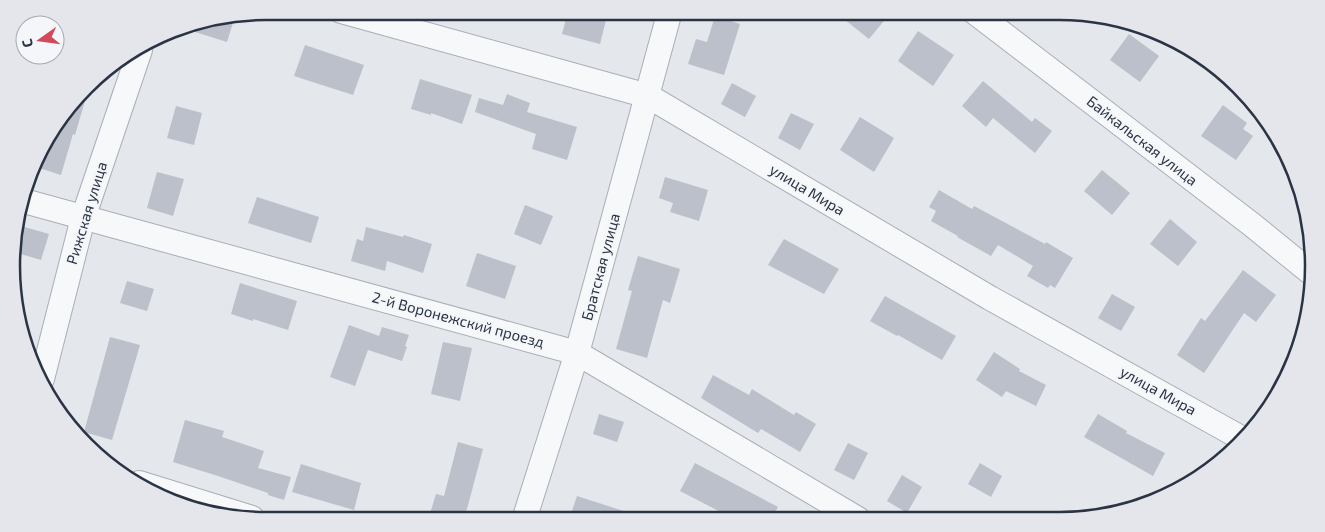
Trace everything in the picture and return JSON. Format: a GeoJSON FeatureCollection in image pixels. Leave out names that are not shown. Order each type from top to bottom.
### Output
{"type":"FeatureCollection","features":[{"type":"Feature","properties":{"kind":"street","name":"улица Мира"},"geometry":{"type":"LineString","coordinates":[[398,20],[648,96],[990,298],[1237,436]]}},
{"type":"Feature","properties":{"kind":"street","name":"Братская улица"},"geometry":{"type":"LineString","coordinates":[[527,512],[577,353],[668,20]]}},
{"type":"Feature","properties":{"kind":"street","name":"Байкальская улица"},"geometry":{"type":"LineString","coordinates":[[985,20],[1251,224],[1305,268]]}},
{"type":"Feature","properties":{"kind":"street","name":"Рижская улица"},"geometry":{"type":"LineString","coordinates":[[44,372],[83,218],[138,56]]}},
{"type":"Feature","properties":{"kind":"street","name":"2-й Воронежский проезд"},"geometry":{"type":"LineString","coordinates":[[28,201],[83,218],[577,353],[846,512]]}},
{"type":"Feature","properties":{"kind":"street"},"geometry":{"type":"LineString","coordinates":[[174,494],[214,506]]}},
{"type":"Feature","properties":{"kind":"building"},"geometry":{"type":"Polygon","coordinates":[[[566,20],[606,20],[600,44],[562,34],[566,20]]]}},
{"type":"Feature","properties":{"kind":"building"},"geometry":{"type":"Polygon","coordinates":[[[714,20],[728,20],[740,24],[724,75],[688,64],[696,39],[707,42],[714,20]]]}},
{"type":"Feature","properties":{"kind":"building"},"geometry":{"type":"Polygon","coordinates":[[[845,20],[885,20],[869,39],[845,20]]]}},
{"type":"Feature","properties":{"kind":"building"},"geometry":{"type":"Polygon","coordinates":[[[233,22],[227,42],[192,31],[233,22]]]}},
{"type":"Feature","properties":{"kind":"building"},"geometry":{"type":"Polygon","coordinates":[[[918,31],[954,55],[933,86],[898,61],[918,31]]]}},
{"type":"Feature","properties":{"kind":"building"},"geometry":{"type":"Polygon","coordinates":[[[1129,34],[1159,56],[1140,82],[1110,60],[1129,34]]]}},
{"type":"Feature","properties":{"kind":"building"},"geometry":{"type":"Polygon","coordinates":[[[305,45],[364,65],[353,95],[294,76],[305,45]]]}},
{"type":"Feature","properties":{"kind":"building"},"geometry":{"type":"Polygon","coordinates":[[[420,79],[472,95],[462,124],[431,113],[431,115],[411,109],[420,79]]]}},
{"type":"Feature","properties":{"kind":"building"},"geometry":{"type":"Polygon","coordinates":[[[983,81],[1032,122],[1035,118],[1052,131],[1035,153],[993,118],[986,127],[962,106],[983,81]]]}},
{"type":"Feature","properties":{"kind":"building"},"geometry":{"type":"Polygon","coordinates":[[[732,83],[756,96],[745,117],[721,104],[732,83]]]}},
{"type":"Feature","properties":{"kind":"building"},"geometry":{"type":"Polygon","coordinates":[[[507,94],[530,103],[527,112],[577,127],[567,160],[532,149],[536,134],[475,112],[479,98],[503,105],[507,94]]]}},
{"type":"Feature","properties":{"kind":"building"},"geometry":{"type":"Polygon","coordinates":[[[86,99],[75,135],[73,134],[61,175],[40,168],[61,129],[86,99]]]}},
{"type":"Feature","properties":{"kind":"building"},"geometry":{"type":"Polygon","coordinates":[[[1223,105],[1247,123],[1243,129],[1253,136],[1236,160],[1201,136],[1223,105]]]}},
{"type":"Feature","properties":{"kind":"building"},"geometry":{"type":"Polygon","coordinates":[[[176,106],[202,113],[194,145],[167,138],[176,106]]]}},
{"type":"Feature","properties":{"kind":"building"},"geometry":{"type":"Polygon","coordinates":[[[791,113],[814,124],[800,150],[778,138],[791,113]]]}},
{"type":"Feature","properties":{"kind":"building"},"geometry":{"type":"Polygon","coordinates":[[[860,117],[894,138],[874,172],[840,150],[860,117]]]}},
{"type":"Feature","properties":{"kind":"building"},"geometry":{"type":"Polygon","coordinates":[[[1102,170],[1130,193],[1112,215],[1084,191],[1102,170]]]}},
{"type":"Feature","properties":{"kind":"building"},"geometry":{"type":"Polygon","coordinates":[[[157,172],[184,179],[173,216],[147,208],[157,172]]]}},
{"type":"Feature","properties":{"kind":"building"},"geometry":{"type":"Polygon","coordinates":[[[665,177],[708,190],[699,221],[670,212],[673,203],[659,198],[665,177]]]}},
{"type":"Feature","properties":{"kind":"building"},"geometry":{"type":"Polygon","coordinates":[[[939,190],[972,209],[974,206],[1045,244],[1046,242],[1073,258],[1055,288],[1050,285],[1048,288],[1027,276],[1033,266],[998,245],[991,256],[931,221],[936,211],[929,207],[939,190]]]}},
{"type":"Feature","properties":{"kind":"building"},"geometry":{"type":"Polygon","coordinates":[[[257,197],[319,217],[311,243],[248,223],[257,197]]]}},
{"type":"Feature","properties":{"kind":"building"},"geometry":{"type":"Polygon","coordinates":[[[525,205],[553,216],[541,245],[514,234],[525,205]]]}},
{"type":"Feature","properties":{"kind":"building"},"geometry":{"type":"Polygon","coordinates":[[[1170,219],[1197,242],[1178,266],[1150,244],[1170,219]]]}},
{"type":"Feature","properties":{"kind":"building"},"geometry":{"type":"Polygon","coordinates":[[[23,227],[49,234],[41,260],[21,254],[23,227]]]}},
{"type":"Feature","properties":{"kind":"building"},"geometry":{"type":"Polygon","coordinates":[[[366,227],[403,237],[404,235],[432,244],[423,273],[387,261],[385,271],[351,261],[357,239],[363,241],[366,227]]]}},
{"type":"Feature","properties":{"kind":"building"},"geometry":{"type":"Polygon","coordinates":[[[784,239],[839,269],[824,294],[768,265],[784,239]]]}},
{"type":"Feature","properties":{"kind":"building"},"geometry":{"type":"Polygon","coordinates":[[[477,253],[516,266],[505,299],[466,286],[477,253]]]}},
{"type":"Feature","properties":{"kind":"building"},"geometry":{"type":"Polygon","coordinates":[[[638,256],[680,269],[670,303],[663,300],[647,358],[616,349],[632,291],[628,290],[638,256]]]}},
{"type":"Feature","properties":{"kind":"building"},"geometry":{"type":"Polygon","coordinates":[[[1243,270],[1276,295],[1256,322],[1244,313],[1204,373],[1177,355],[1201,318],[1205,321],[1243,270]]]}},
{"type":"Feature","properties":{"kind":"building"},"geometry":{"type":"Polygon","coordinates":[[[127,281],[154,289],[147,311],[120,303],[127,281]]]}},
{"type":"Feature","properties":{"kind":"building"},"geometry":{"type":"Polygon","coordinates":[[[240,283],[297,301],[288,330],[231,314],[240,283]]]}},
{"type":"Feature","properties":{"kind":"building"},"geometry":{"type":"Polygon","coordinates":[[[1112,294],[1135,307],[1121,331],[1098,318],[1112,294]]]}},
{"type":"Feature","properties":{"kind":"building"},"geometry":{"type":"Polygon","coordinates":[[[885,296],[956,336],[942,360],[870,321],[885,296]]]}},
{"type":"Feature","properties":{"kind":"building"},"geometry":{"type":"Polygon","coordinates":[[[349,325],[379,336],[382,327],[409,335],[402,361],[368,350],[355,386],[330,377],[349,325]]]}},
{"type":"Feature","properties":{"kind":"building"},"geometry":{"type":"Polygon","coordinates":[[[110,337],[140,345],[112,440],[84,431],[110,337]]]}},
{"type":"Feature","properties":{"kind":"building"},"geometry":{"type":"Polygon","coordinates":[[[443,342],[472,348],[460,401],[431,394],[443,342]]]}},
{"type":"Feature","properties":{"kind":"building"},"geometry":{"type":"Polygon","coordinates":[[[994,352],[1020,369],[1019,371],[1046,385],[1036,406],[1006,391],[1002,397],[976,380],[994,352]]]}},
{"type":"Feature","properties":{"kind":"building"},"geometry":{"type":"Polygon","coordinates":[[[713,375],[749,395],[752,389],[794,415],[796,412],[816,424],[800,452],[761,429],[758,433],[701,398],[713,375]]]}},
{"type":"Feature","properties":{"kind":"building"},"geometry":{"type":"Polygon","coordinates":[[[599,414],[624,422],[617,442],[593,434],[599,414]]]}},
{"type":"Feature","properties":{"kind":"building"},"geometry":{"type":"Polygon","coordinates":[[[1098,414],[1127,431],[1126,433],[1165,453],[1153,476],[1084,437],[1098,414]]]}},
{"type":"Feature","properties":{"kind":"building"},"geometry":{"type":"Polygon","coordinates":[[[185,420],[224,431],[222,437],[264,451],[258,468],[291,477],[284,500],[173,462],[185,420]]]}},
{"type":"Feature","properties":{"kind":"building"},"geometry":{"type":"Polygon","coordinates":[[[458,442],[483,449],[466,512],[430,512],[436,494],[444,496],[458,442]]]}},
{"type":"Feature","properties":{"kind":"building"},"geometry":{"type":"Polygon","coordinates":[[[848,443],[868,453],[854,480],[834,470],[848,443]]]}},
{"type":"Feature","properties":{"kind":"building"},"geometry":{"type":"Polygon","coordinates":[[[695,463],[778,507],[775,512],[720,512],[680,491],[695,463]]]}},
{"type":"Feature","properties":{"kind":"building"},"geometry":{"type":"Polygon","coordinates":[[[980,463],[1002,476],[991,497],[968,484],[980,463]]]}},
{"type":"Feature","properties":{"kind":"building"},"geometry":{"type":"Polygon","coordinates":[[[301,464],[361,483],[354,510],[292,492],[301,464]]]}},
{"type":"Feature","properties":{"kind":"building"},"geometry":{"type":"Polygon","coordinates":[[[902,475],[922,487],[908,512],[887,501],[902,475]]]}},
{"type":"Feature","properties":{"kind":"building"},"geometry":{"type":"Polygon","coordinates":[[[577,496],[627,512],[572,512],[577,496]]]}}]}
